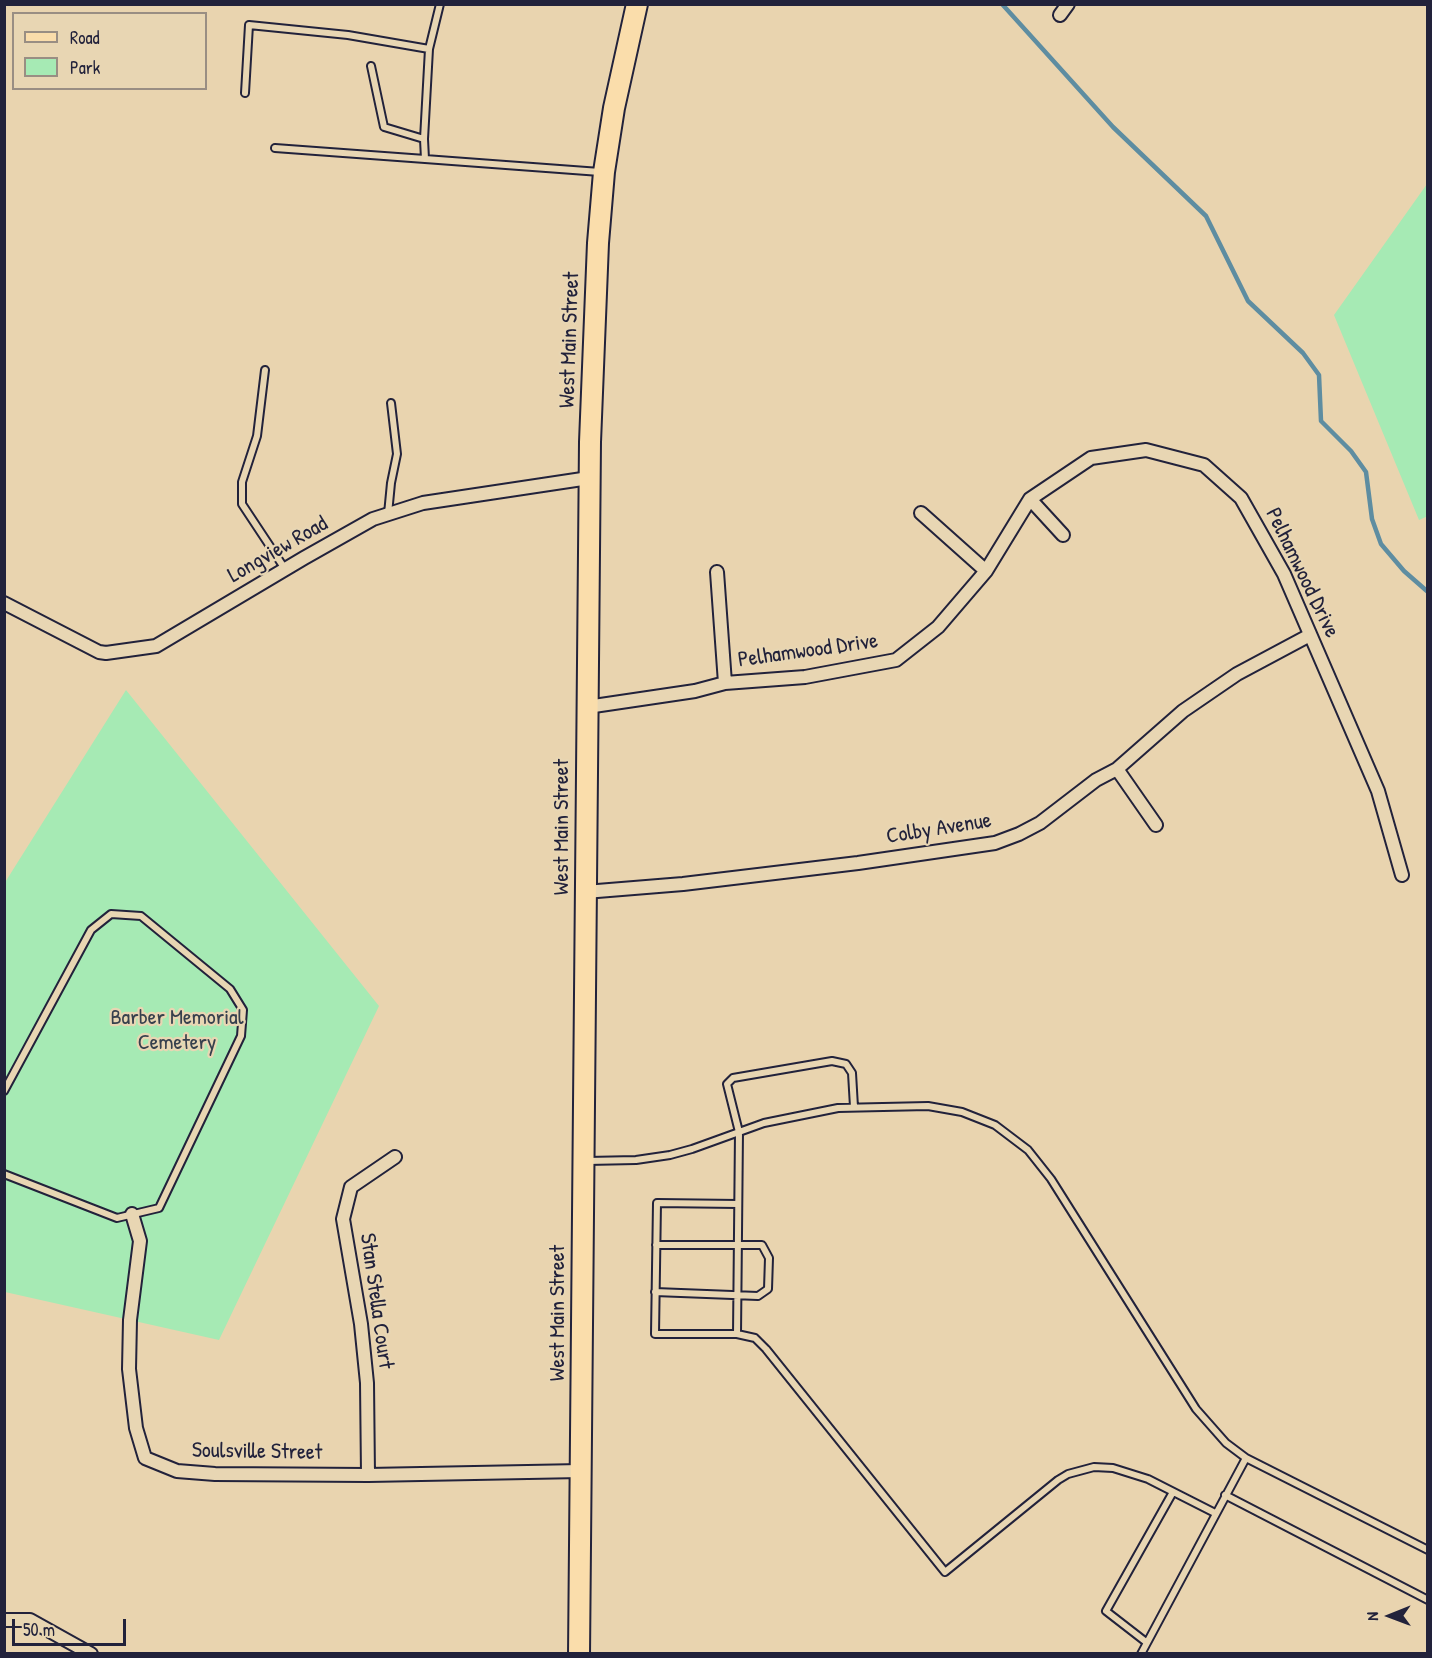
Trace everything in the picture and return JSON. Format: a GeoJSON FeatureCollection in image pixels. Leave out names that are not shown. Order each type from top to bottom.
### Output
{"type":"FeatureCollection","features":[{"type":"Feature","properties":{"kind":"main road","name":"West Main Street"},"geometry":{"type":"LineString","coordinates":[[579,1653],[588,478],[598,243],[604,172],[614,108],[637,4]]}},
{"type":"Feature","properties":{"kind":"street","name":"Pelhamwood Drive"},"geometry":{"type":"LineString","coordinates":[[587,707],[695,691],[725,683],[805,677],[896,660],[938,627],[986,571],[1030,499],[1091,458],[1146,450],[1204,465],[1241,498],[1284,574],[1378,791],[1402,875]]}},
{"type":"Feature","properties":{"kind":"street","name":"Longview Road"},"geometry":{"type":"LineString","coordinates":[[4,603],[99,652],[156,646],[373,519],[423,503],[588,478]]}},
{"type":"Feature","properties":{"kind":"street"},"geometry":{"type":"LineString","coordinates":[[1030,499],[1063,534]]}},
{"type":"Feature","properties":{"kind":"street"},"geometry":{"type":"LineString","coordinates":[[921,513],[986,571]]}},
{"type":"Feature","properties":{"kind":"street"},"geometry":{"type":"LineString","coordinates":[[717,572],[725,683]]}},
{"type":"Feature","properties":{"kind":"street","name":"Colby Avenue"},"geometry":{"type":"LineString","coordinates":[[585,892],[706,881],[967,849],[994,843],[1040,823],[1096,780],[1117,769],[1141,746],[1201,699],[1237,674],[1310,635]]}},
{"type":"Feature","properties":{"kind":"street"},"geometry":{"type":"LineString","coordinates":[[1117,769],[1156,825]]}},
{"type":"Feature","properties":{"kind":"street","name":"Stan Stella Court"},"geometry":{"type":"LineString","coordinates":[[368,1475],[367,1383],[362,1324],[343,1219],[351,1187],[395,1157]]}},
{"type":"Feature","properties":{"kind":"street","name":"Soulsville Street"},"geometry":{"type":"LineString","coordinates":[[132,1214],[140,1241],[130,1320],[129,1369],[136,1428],[145,1458],[177,1471],[215,1474],[368,1475],[581,1472]]}},
{"type":"Feature","properties":{"kind":"street"},"geometry":{"type":"LineString","coordinates":[[4,1620],[30,1620],[91,1653]]}},
{"type":"Feature","properties":{"kind":"lane"},"geometry":{"type":"LineString","coordinates":[[425,159],[429,49],[440,4]]}},
{"type":"Feature","properties":{"kind":"lane"},"geometry":{"type":"LineString","coordinates":[[245,93],[249,25],[348,35],[429,49]]}},
{"type":"Feature","properties":{"kind":"lane"},"geometry":{"type":"LineString","coordinates":[[371,66],[384,127],[424,139]]}},
{"type":"Feature","properties":{"kind":"lane"},"geometry":{"type":"LineString","coordinates":[[275,148],[604,172]]}},
{"type":"Feature","properties":{"kind":"lane"},"geometry":{"type":"LineString","coordinates":[[265,370],[257,436],[242,482],[242,504],[285,569]]}},
{"type":"Feature","properties":{"kind":"lane"},"geometry":{"type":"LineString","coordinates":[[388,514],[397,454],[391,403]]}},
{"type":"Feature","properties":{"kind":"lane"},"geometry":{"type":"LineString","coordinates":[[4,1091],[91,930],[111,914],[141,916],[230,989],[243,1010],[241,1036],[159,1208],[117,1218],[4,1174]]}},
{"type":"Feature","properties":{"kind":"lane"},"geometry":{"type":"LineString","coordinates":[[737,1334],[739,1132],[727,1084],[733,1078],[832,1061],[846,1064],[852,1073],[854,1107]]}},
{"type":"Feature","properties":{"kind":"lane"},"geometry":{"type":"LineString","coordinates":[[583,1161],[652,1158],[692,1149],[764,1123],[854,1107],[908,1105],[948,1108],[995,1125],[1028,1150],[1051,1179],[1196,1409],[1226,1443],[1246,1458],[1428,1550]]}},
{"type":"Feature","properties":{"kind":"lane"},"geometry":{"type":"LineString","coordinates":[[738,1204],[657,1203],[655,1334],[737,1334],[756,1338],[945,1572],[1058,1480],[1075,1472],[1095,1467],[1113,1468],[1148,1479],[1215,1513]]}},
{"type":"Feature","properties":{"kind":"lane"},"geometry":{"type":"LineString","coordinates":[[655,1292],[758,1296],[768,1289],[769,1258],[762,1245],[656,1245]]}},
{"type":"Feature","properties":{"kind":"lane"},"geometry":{"type":"LineString","coordinates":[[1141,1653],[1246,1458]]}},
{"type":"Feature","properties":{"kind":"lane"},"geometry":{"type":"LineString","coordinates":[[1146,1642],[1106,1611],[1173,1492]]}},
{"type":"Feature","properties":{"kind":"lane"},"geometry":{"type":"LineString","coordinates":[[1225,1495],[1428,1600]]}},
{"type":"Feature","properties":{"kind":"green space"},"geometry":{"type":"Polygon","coordinates":[[[1427,184],[1428,516],[1419,520],[1334,315],[1427,184]]]}},
{"type":"Feature","properties":{"kind":"green space","name":"Barber Memorial Cemetery"},"geometry":{"type":"Polygon","coordinates":[[[126,690],[379,1006],[219,1340],[5,1292],[4,884],[126,690]]]}},
{"type":"Feature","properties":{"kind":"waterway"},"geometry":{"type":"LineString","coordinates":[[1002,4],[1113,127],[1206,216],[1248,301],[1303,353],[1319,375],[1321,421],[1351,451],[1366,472],[1372,519],[1381,544],[1404,571],[1428,592]]}}]}
